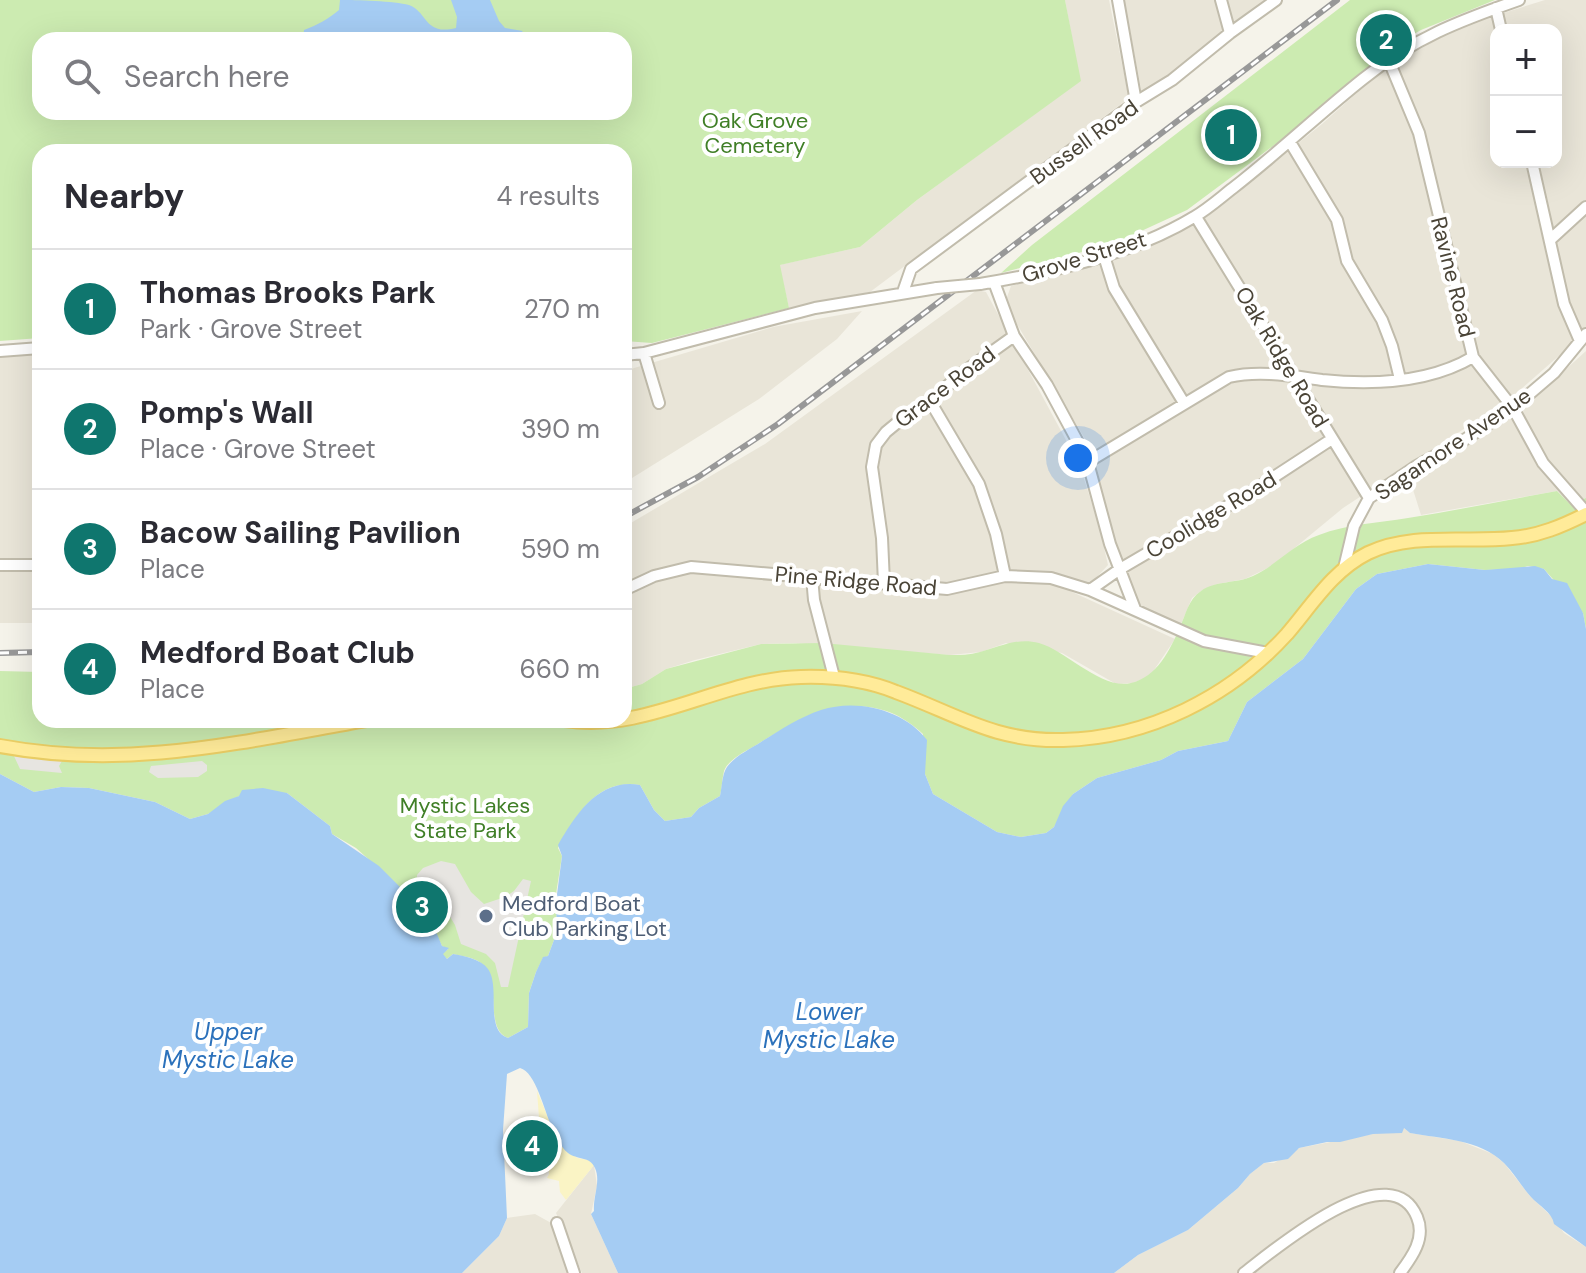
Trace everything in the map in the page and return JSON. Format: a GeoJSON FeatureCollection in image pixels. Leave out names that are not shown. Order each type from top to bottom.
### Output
{"type":"FeatureCollection","features":[{"type":"Feature","properties":{"kind":"main road"},"geometry":{"type":"LineString","coordinates":[[632,719],[761,681],[834,677],[895,691],[999,734],[1072,739],[1122,733],[1174,715],[1228,686],[1268,653],[1344,568],[1368,553],[1394,545],[1429,540],[1494,540],[1530,536],[1556,528],[1586,513]]}},
{"type":"Feature","properties":{"kind":"main road"},"geometry":{"type":"LineString","coordinates":[[0,746],[69,755],[155,755],[221,747],[323,728]]}},
{"type":"Feature","properties":{"kind":"street"},"geometry":{"type":"LineString","coordinates":[[1118,0],[1136,102]]}},
{"type":"Feature","properties":{"kind":"street"},"geometry":{"type":"LineString","coordinates":[[1221,0],[1230,33]]}},
{"type":"Feature","properties":{"kind":"street","name":"Bussell Road"},"geometry":{"type":"LineString","coordinates":[[903,292],[911,269],[1136,102],[1172,80],[1276,0]]}},
{"type":"Feature","properties":{"kind":"street","name":"Grove Street"},"geometry":{"type":"LineString","coordinates":[[632,355],[786,315],[903,292],[994,282],[1104,256],[1196,217],[1363,79],[1434,32],[1519,0]]}},
{"type":"Feature","properties":{"kind":"street"},"geometry":{"type":"LineString","coordinates":[[1496,8],[1500,24]]}},
{"type":"Feature","properties":{"kind":"street","name":"Ravine Road"},"geometry":{"type":"LineString","coordinates":[[1389,61],[1419,133],[1473,357],[1513,408],[1543,463],[1586,513]]}},
{"type":"Feature","properties":{"kind":"street"},"geometry":{"type":"LineString","coordinates":[[1290,142],[1337,220],[1347,261],[1382,320],[1400,379]]}},
{"type":"Feature","properties":{"kind":"street"},"geometry":{"type":"LineString","coordinates":[[1533,168],[1564,304],[1583,337]]}},
{"type":"Feature","properties":{"kind":"street"},"geometry":{"type":"LineString","coordinates":[[1551,239],[1586,207]]}},
{"type":"Feature","properties":{"kind":"street","name":"Oak Ridge Road"},"geometry":{"type":"LineString","coordinates":[[1196,217],[1369,498]]}},
{"type":"Feature","properties":{"kind":"street"},"geometry":{"type":"LineString","coordinates":[[1104,256],[1114,288],[1184,403]]}},
{"type":"Feature","properties":{"kind":"street"},"geometry":{"type":"LineString","coordinates":[[994,282],[1014,336],[1047,385],[1088,462],[1110,544],[1135,609]]}},
{"type":"Feature","properties":{"kind":"street","name":"Grace Road"},"geometry":{"type":"LineString","coordinates":[[884,583],[882,538],[872,467],[876,445],[909,413],[930,401],[1014,336]]}},
{"type":"Feature","properties":{"kind":"street","name":"Sagamore Avenue"},"geometry":{"type":"LineString","coordinates":[[1344,568],[1354,526],[1369,498],[1513,408],[1554,373],[1583,337]]}},
{"type":"Feature","properties":{"kind":"street"},"geometry":{"type":"LineString","coordinates":[[0,351],[32,349]]}},
{"type":"Feature","properties":{"kind":"street"},"geometry":{"type":"LineString","coordinates":[[644,353],[659,403]]}},
{"type":"Feature","properties":{"kind":"street"},"geometry":{"type":"LineString","coordinates":[[1088,462],[1229,377],[1254,374],[1366,383],[1441,372],[1473,357]]}},
{"type":"Feature","properties":{"kind":"street"},"geometry":{"type":"LineString","coordinates":[[930,401],[979,484],[996,534],[1005,576]]}},
{"type":"Feature","properties":{"kind":"street","name":"Coolidge Road"},"geometry":{"type":"LineString","coordinates":[[1090,590],[1332,439]]}},
{"type":"Feature","properties":{"kind":"street"},"geometry":{"type":"LineString","coordinates":[[0,565],[32,565]]}},
{"type":"Feature","properties":{"kind":"street","name":"Pine Ridge Road"},"geometry":{"type":"LineString","coordinates":[[632,586],[654,576],[691,567],[947,589],[1005,576],[1051,578],[1090,590],[1204,641],[1268,653]]}},
{"type":"Feature","properties":{"kind":"street"},"geometry":{"type":"LineString","coordinates":[[812,577],[814,600],[834,677]]}},
{"type":"Feature","properties":{"kind":"street"},"geometry":{"type":"LineString","coordinates":[[1244,1273],[1322,1216],[1351,1201],[1383,1194],[1410,1205],[1417,1217],[1420,1231],[1412,1257],[1400,1273]]}},
{"type":"Feature","properties":{"kind":"street"},"geometry":{"type":"LineString","coordinates":[[557,1223],[574,1273]]}},
{"type":"Feature","properties":{"kind":"shaded area"},"geometry":{"type":"Polygon","coordinates":[[[1065,0],[1109,0],[1129,98],[870,292],[789,308],[779,265],[860,247],[917,200],[1080,81],[1065,0]]]}},
{"type":"Feature","properties":{"kind":"shaded area"},"geometry":{"type":"Polygon","coordinates":[[[1124,0],[1268,0],[1142,94],[1124,0]]]}},
{"type":"Feature","properties":{"kind":"shaded area"},"geometry":{"type":"Polygon","coordinates":[[[1545,0],[1586,0],[1586,332],[1511,398],[1343,508],[1274,565],[1245,579],[1217,584],[1201,591],[1192,598],[1181,624],[1139,605],[1114,538],[1088,444],[1008,309],[1006,300],[1011,286],[1154,243],[1205,218],[1322,124],[1380,72],[1456,28],[1545,0]]]}},
{"type":"Feature","properties":{"kind":"shaded area"},"geometry":{"type":"Polygon","coordinates":[[[977,290],[986,292],[1080,466],[1099,526],[1108,565],[1095,579],[1070,591],[1175,639],[1150,676],[1133,683],[1116,684],[1062,653],[1006,643],[981,652],[950,655],[794,643],[761,644],[695,660],[666,669],[632,687],[632,522],[765,444],[977,290]]]}},
{"type":"Feature","properties":{"kind":"shaded area"},"geometry":{"type":"Polygon","coordinates":[[[862,311],[837,339],[759,399],[632,478],[632,369],[773,327],[862,311]]]}},
{"type":"Feature","properties":{"kind":"shaded area"},"geometry":{"type":"Polygon","coordinates":[[[32,346],[32,623],[0,623],[0,349],[32,346]]]}},
{"type":"Feature","properties":{"kind":"shaded area"},"geometry":{"type":"Polygon","coordinates":[[[1586,351],[1586,498],[1570,504],[1557,491],[1421,515],[1410,480],[1531,401],[1586,351]]]}},
{"type":"Feature","properties":{"kind":"shaded area"},"geometry":{"type":"Polygon","coordinates":[[[14,756],[62,761],[59,766],[62,773],[20,769],[14,756]]]}},
{"type":"Feature","properties":{"kind":"shaded area"},"geometry":{"type":"Polygon","coordinates":[[[202,761],[207,765],[207,771],[198,777],[158,778],[149,772],[151,766],[202,761]]]}},
{"type":"Feature","properties":{"kind":"shaded area","name":"Medford Boat Club Parking Lot"},"geometry":{"type":"Polygon","coordinates":[[[441,861],[455,864],[471,892],[484,904],[505,897],[523,879],[531,881],[508,987],[501,987],[495,963],[486,954],[461,944],[455,925],[441,902],[433,908],[417,882],[417,875],[423,868],[441,861]]]}},
{"type":"Feature","properties":{"kind":"shaded area"},"geometry":{"type":"Polygon","coordinates":[[[1404,1128],[1410,1133],[1460,1141],[1493,1154],[1564,1233],[1586,1247],[1586,1273],[1114,1273],[1138,1255],[1188,1230],[1264,1163],[1274,1163],[1299,1148],[1404,1128]]]}},
{"type":"Feature","properties":{"kind":"shaded area"},"geometry":{"type":"Polygon","coordinates":[[[594,1165],[597,1186],[591,1214],[618,1273],[582,1273],[556,1213],[594,1165]]]}},
{"type":"Feature","properties":{"kind":"shaded area"},"geometry":{"type":"Polygon","coordinates":[[[535,1214],[553,1224],[568,1273],[462,1273],[499,1236],[507,1218],[535,1214]]]}},
{"type":"Feature","properties":{"kind":"green space","name":"Oak Grove Cemetery"},"geometry":{"type":"Polygon","coordinates":[[[0,0],[1065,0],[1081,81],[917,200],[860,247],[780,265],[789,308],[652,343],[632,342],[632,144],[32,144],[32,339],[0,341],[0,0]]]}},
{"type":"Feature","properties":{"kind":"green space"},"geometry":{"type":"Polygon","coordinates":[[[1350,0],[1495,0],[1403,40],[1281,140],[1187,210],[1113,244],[1001,273],[1032,245],[1350,0]]]}},
{"type":"Feature","properties":{"kind":"green space","name":"Mystic Lakes State Park"},"geometry":{"type":"Polygon","coordinates":[[[1557,491],[1570,504],[1586,498],[1586,629],[1583,613],[1544,569],[1528,566],[1485,570],[1428,564],[1377,574],[1356,589],[1303,659],[1247,702],[1228,741],[1178,751],[1161,760],[1097,778],[1073,794],[1054,827],[1046,833],[1021,837],[997,832],[933,794],[925,774],[923,734],[903,719],[883,710],[862,706],[840,708],[798,721],[739,755],[724,771],[720,796],[699,808],[691,817],[665,821],[654,810],[640,785],[611,787],[600,793],[581,812],[558,848],[562,856],[556,894],[557,932],[529,993],[528,1027],[508,1038],[496,1024],[493,990],[486,968],[478,961],[453,954],[447,959],[442,954],[448,949],[442,946],[413,908],[407,894],[356,848],[332,834],[330,826],[287,793],[239,796],[208,814],[190,819],[155,802],[89,788],[61,787],[34,792],[0,774],[0,671],[32,672],[32,728],[632,728],[632,687],[666,669],[761,644],[823,643],[965,655],[1031,641],[1050,647],[1096,676],[1120,684],[1131,683],[1148,675],[1162,661],[1190,603],[1201,591],[1213,585],[1253,576],[1310,539],[1330,531],[1557,491]]]}},
{"type":"Feature","properties":{"kind":"sand"},"geometry":{"type":"Polygon","coordinates":[[[537,1091],[552,1127],[577,1158],[589,1160],[594,1165],[566,1200],[560,1192],[559,1181],[547,1178],[549,1174],[544,1131],[540,1131],[537,1091]]]}},
{"type":"Feature","properties":{"kind":"water"},"geometry":{"type":"Polygon","coordinates":[[[340,0],[409,5],[432,26],[446,30],[456,28],[457,17],[451,0],[490,0],[505,28],[523,31],[304,32],[339,10],[340,0]]]}},
{"type":"Feature","properties":{"kind":"water","name":"Lower Mystic Lake"},"geometry":{"type":"Polygon","coordinates":[[[1428,564],[1485,570],[1535,566],[1544,569],[1552,579],[1567,583],[1583,613],[1586,629],[1586,1247],[1554,1224],[1548,1213],[1494,1155],[1472,1145],[1410,1133],[1404,1128],[1402,1133],[1373,1134],[1299,1148],[1288,1159],[1264,1163],[1188,1230],[1138,1255],[1114,1273],[618,1273],[591,1214],[597,1183],[595,1168],[590,1162],[563,1148],[535,1084],[520,1068],[507,1074],[503,1130],[507,1218],[499,1236],[462,1273],[0,1273],[0,774],[34,792],[61,787],[89,788],[155,802],[190,819],[208,814],[225,801],[239,796],[242,790],[263,788],[287,793],[330,826],[332,834],[379,866],[407,894],[408,902],[437,934],[442,946],[449,948],[443,954],[447,959],[453,954],[472,958],[488,969],[492,977],[497,1026],[508,1038],[528,1027],[529,993],[557,932],[556,902],[562,856],[558,845],[590,801],[612,787],[640,785],[654,810],[665,821],[691,817],[699,808],[720,796],[725,770],[743,753],[813,713],[835,707],[865,706],[906,721],[927,740],[925,774],[933,794],[997,832],[1021,837],[1046,833],[1054,827],[1063,806],[1073,794],[1097,778],[1161,760],[1178,751],[1228,741],[1247,702],[1303,659],[1356,589],[1377,574],[1428,564]]]}},
{"type":"Feature","properties":{"kind":"railway"},"geometry":{"type":"LineString","coordinates":[[632,513],[698,477],[778,424],[1337,0]]}},
{"type":"Feature","properties":{"kind":"railway"},"geometry":{"type":"LineString","coordinates":[[0,653],[32,652]]}},
{"type":"Feature","properties":{"kind":"place","name":"Pomp's Wall"},"geometry":{"type":"Point","coordinates":[1386,40]}},
{"type":"Feature","properties":{"kind":"place","name":"Thomas Brooks Park"},"geometry":{"type":"Point","coordinates":[1231,135]}},
{"type":"Feature","properties":{"kind":"place","name":"Bacow Sailing Pavilion"},"geometry":{"type":"Point","coordinates":[422,907]}},
{"type":"Feature","properties":{"kind":"place","name":"Medford Boat Club Parking Lot"},"geometry":{"type":"Point","coordinates":[486,916]}},
{"type":"Feature","properties":{"kind":"place","name":"Medford Boat Club"},"geometry":{"type":"Point","coordinates":[532,1146]}},
{"type":"Feature","properties":{"kind":"water label","name":"Upper Mystic Lake"},"geometry":{"type":"Point","coordinates":[228,1045]}}]}
